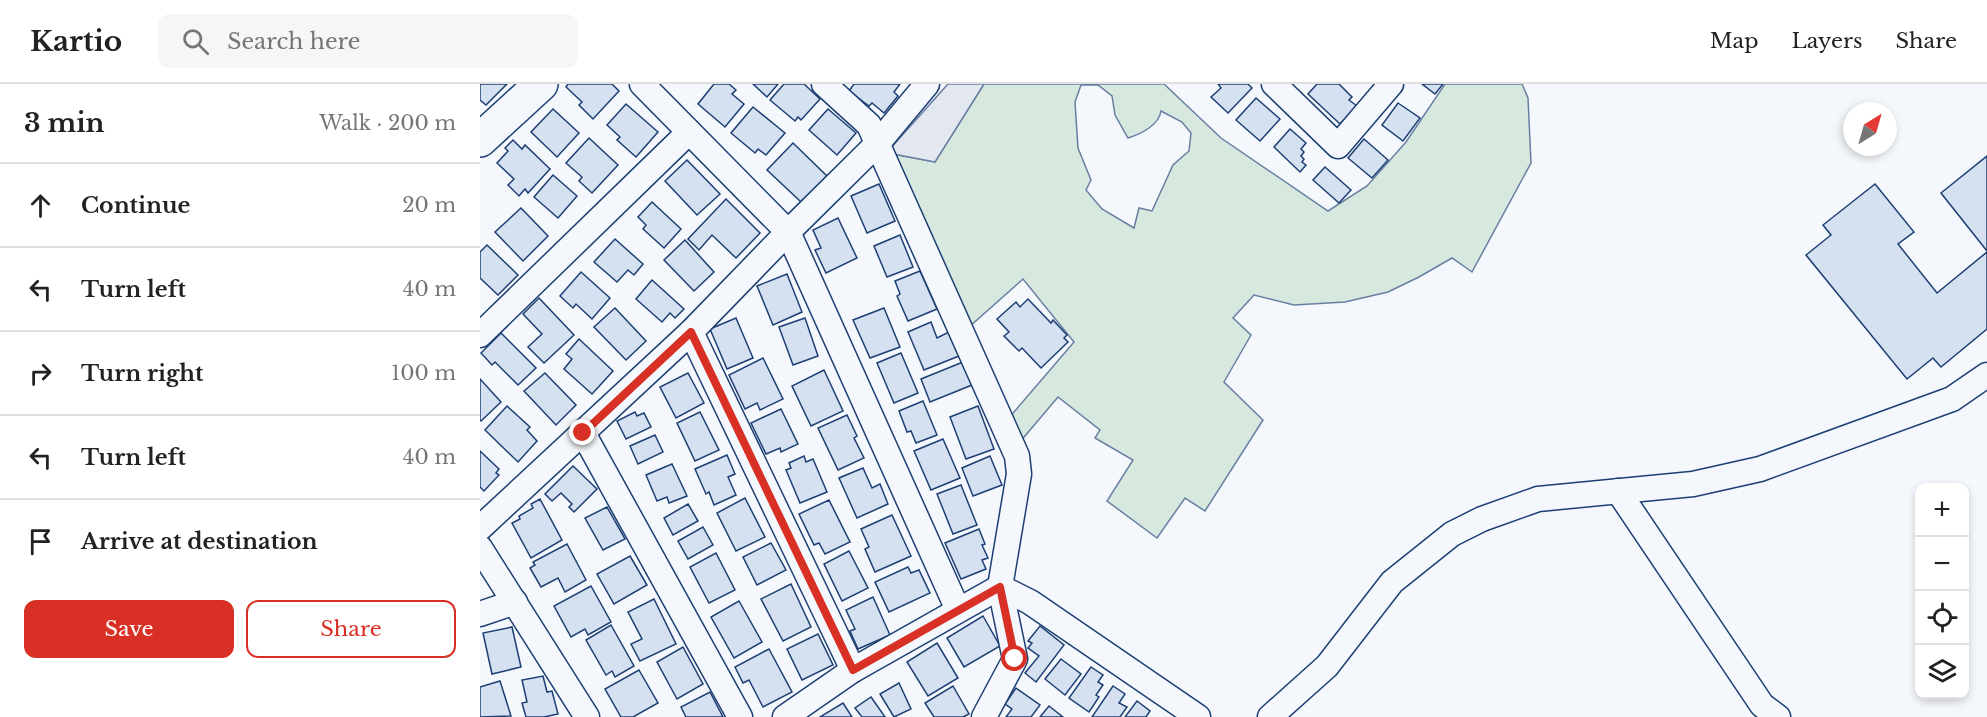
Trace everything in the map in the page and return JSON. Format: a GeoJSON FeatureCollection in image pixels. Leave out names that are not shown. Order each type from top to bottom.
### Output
{"type":"FeatureCollection","features":[{"type":"Feature","properties":{"kind":"street"},"geometry":{"type":"LineString","coordinates":[[480,140],[541,84]]}},
{"type":"Feature","properties":{"kind":"street"},"geometry":{"type":"LineString","coordinates":[[642,84],[788,232],[958,610]]}},
{"type":"Feature","properties":{"kind":"street"},"geometry":{"type":"LineString","coordinates":[[824,84],[869,125],[1017,456],[1019,474],[1000,587],[1015,659],[984,717]]}},
{"type":"Feature","properties":{"kind":"street"},"geometry":{"type":"LineString","coordinates":[[480,528],[691,332],[878,143],[927,84]]}},
{"type":"Feature","properties":{"kind":"street"},"geometry":{"type":"LineString","coordinates":[[1274,84],[1338,146],[1391,84]]}},
{"type":"Feature","properties":{"kind":"street"},"geometry":{"type":"LineString","coordinates":[[480,335],[689,132]]}},
{"type":"Feature","properties":{"kind":"street"},"geometry":{"type":"LineString","coordinates":[[691,332],[853,670]]}},
{"type":"Feature","properties":{"kind":"street"},"geometry":{"type":"LineString","coordinates":[[1270,717],[1326,666],[1392,582],[1452,534],[1482,519],[1538,499],[1693,484],[1760,470],[1952,399],[1987,375]]}},
{"type":"Feature","properties":{"kind":"street"},"geometry":{"type":"LineString","coordinates":[[583,433],[740,717]]}},
{"type":"Feature","properties":{"kind":"street"},"geometry":{"type":"LineString","coordinates":[[1618,491],[1762,705],[1778,717]]}},
{"type":"Feature","properties":{"kind":"street"},"geometry":{"type":"LineString","coordinates":[[480,548],[586,717]]}},
{"type":"Feature","properties":{"kind":"street"},"geometry":{"type":"LineString","coordinates":[[785,717],[853,670],[1000,587]]}},
{"type":"Feature","properties":{"kind":"street"},"geometry":{"type":"LineString","coordinates":[[1000,587],[1030,602],[1198,717]]}},
{"type":"Feature","properties":{"kind":"street"},"geometry":{"type":"LineString","coordinates":[[480,614],[515,602]]}},
{"type":"Feature","properties":{"kind":"shaded area"},"geometry":{"type":"Polygon","coordinates":[[[948,84],[984,84],[935,162],[893,154],[889,150],[948,84]]]}},
{"type":"Feature","properties":{"kind":"shaded area"},"geometry":{"type":"Polygon","coordinates":[[[984,84],[1164,84],[1221,138],[1328,211],[1367,186],[1406,142],[1445,84],[1522,84],[1528,98],[1531,163],[1472,272],[1452,258],[1388,292],[1345,302],[1294,305],[1254,295],[1233,318],[1251,335],[1224,382],[1263,420],[1205,511],[1185,498],[1157,538],[1107,501],[1133,460],[1095,438],[1100,430],[1058,397],[1019,443],[1008,419],[1074,342],[1023,279],[969,327],[893,154],[935,162],[984,84]],[[1081,85],[1075,102],[1078,148],[1091,180],[1086,190],[1102,209],[1134,228],[1139,208],[1152,211],[1173,165],[1189,151],[1191,133],[1182,122],[1161,111],[1153,125],[1128,138],[1115,115],[1112,96],[1098,85],[1081,85]]]}},
{"type":"Feature","properties":{"kind":"building"},"geometry":{"type":"Polygon","coordinates":[[[480,84],[507,84],[486,105],[480,100],[480,84]]]}},
{"type":"Feature","properties":{"kind":"building"},"geometry":{"type":"Polygon","coordinates":[[[568,84],[612,84],[619,91],[593,119],[579,105],[582,102],[566,87],[568,84]]]}},
{"type":"Feature","properties":{"kind":"building"},"geometry":{"type":"Polygon","coordinates":[[[714,84],[729,84],[736,90],[732,94],[744,104],[725,127],[698,104],[714,84]]]}},
{"type":"Feature","properties":{"kind":"building"},"geometry":{"type":"Polygon","coordinates":[[[753,84],[778,84],[767,97],[753,84]]]}},
{"type":"Feature","properties":{"kind":"building"},"geometry":{"type":"Polygon","coordinates":[[[784,84],[804,84],[820,99],[801,120],[798,117],[795,121],[770,100],[784,84]]]}},
{"type":"Feature","properties":{"kind":"building"},"geometry":{"type":"Polygon","coordinates":[[[854,84],[900,84],[894,92],[898,96],[884,113],[872,103],[869,106],[849,91],[854,84]]]}},
{"type":"Feature","properties":{"kind":"building"},"geometry":{"type":"Polygon","coordinates":[[[1218,84],[1248,84],[1252,88],[1228,113],[1211,97],[1221,88],[1218,84]]]}},
{"type":"Feature","properties":{"kind":"building"},"geometry":{"type":"Polygon","coordinates":[[[1317,84],[1339,84],[1352,97],[1349,100],[1357,106],[1340,124],[1308,94],[1317,84]]]}},
{"type":"Feature","properties":{"kind":"building"},"geometry":{"type":"Polygon","coordinates":[[[1422,84],[1443,84],[1435,94],[1422,84]]]}},
{"type":"Feature","properties":{"kind":"building"},"geometry":{"type":"Polygon","coordinates":[[[1256,98],[1280,119],[1260,141],[1236,120],[1256,98]]]}},
{"type":"Feature","properties":{"kind":"building"},"geometry":{"type":"Polygon","coordinates":[[[1398,103],[1420,118],[1403,141],[1382,125],[1398,103]]]}},
{"type":"Feature","properties":{"kind":"building"},"geometry":{"type":"Polygon","coordinates":[[[626,104],[658,132],[636,157],[617,140],[620,137],[607,125],[626,104]]]}},
{"type":"Feature","properties":{"kind":"building"},"geometry":{"type":"Polygon","coordinates":[[[753,107],[785,133],[766,155],[758,149],[755,153],[731,133],[753,107]]]}},
{"type":"Feature","properties":{"kind":"building"},"geometry":{"type":"Polygon","coordinates":[[[553,109],[579,133],[557,157],[531,132],[553,109]]]}},
{"type":"Feature","properties":{"kind":"building"},"geometry":{"type":"Polygon","coordinates":[[[828,109],[856,133],[837,155],[809,130],[828,109]]]}},
{"type":"Feature","properties":{"kind":"building"},"geometry":{"type":"Polygon","coordinates":[[[1290,129],[1306,143],[1301,149],[1304,152],[1301,156],[1304,159],[1302,162],[1306,165],[1300,172],[1274,147],[1290,129]]]}},
{"type":"Feature","properties":{"kind":"building"},"geometry":{"type":"Polygon","coordinates":[[[589,138],[618,165],[592,193],[579,181],[582,177],[566,163],[589,138]]]}},
{"type":"Feature","properties":{"kind":"building"},"geometry":{"type":"Polygon","coordinates":[[[1364,139],[1388,160],[1372,178],[1348,158],[1364,139]]]}},
{"type":"Feature","properties":{"kind":"building"},"geometry":{"type":"Polygon","coordinates":[[[513,140],[522,149],[525,145],[550,169],[528,193],[525,189],[519,196],[508,185],[514,179],[497,163],[508,151],[505,148],[513,140]]]}},
{"type":"Feature","properties":{"kind":"building"},"geometry":{"type":"Polygon","coordinates":[[[793,143],[827,176],[801,202],[767,170],[793,143]]]}},
{"type":"Feature","properties":{"kind":"building"},"geometry":{"type":"Polygon","coordinates":[[[1987,156],[1987,251],[1941,193],[1987,156]]]}},
{"type":"Feature","properties":{"kind":"building"},"geometry":{"type":"Polygon","coordinates":[[[687,160],[720,194],[697,215],[665,181],[687,160]]]}},
{"type":"Feature","properties":{"kind":"building"},"geometry":{"type":"Polygon","coordinates":[[[1325,167],[1351,190],[1339,203],[1313,180],[1325,167]]]}},
{"type":"Feature","properties":{"kind":"building"},"geometry":{"type":"Polygon","coordinates":[[[553,175],[577,196],[558,218],[534,197],[553,175]]]}},
{"type":"Feature","properties":{"kind":"building"},"geometry":{"type":"Polygon","coordinates":[[[879,184],[895,221],[867,233],[851,196],[879,184]]]}},
{"type":"Feature","properties":{"kind":"building"},"geometry":{"type":"Polygon","coordinates":[[[1875,184],[1914,232],[1898,244],[1937,293],[1987,252],[1987,329],[1941,367],[1933,358],[1907,379],[1806,255],[1831,235],[1823,225],[1875,184]]]}},
{"type":"Feature","properties":{"kind":"building"},"geometry":{"type":"Polygon","coordinates":[[[726,199],[760,233],[736,258],[712,235],[699,250],[688,239],[726,199]]]}},
{"type":"Feature","properties":{"kind":"building"},"geometry":{"type":"Polygon","coordinates":[[[652,202],[681,229],[664,248],[643,229],[646,225],[638,217],[652,202]]]}},
{"type":"Feature","properties":{"kind":"building"},"geometry":{"type":"Polygon","coordinates":[[[521,208],[548,236],[523,261],[495,232],[521,208]]]}},
{"type":"Feature","properties":{"kind":"building"},"geometry":{"type":"Polygon","coordinates":[[[838,218],[857,258],[826,273],[815,250],[821,248],[813,230],[838,218]]]}},
{"type":"Feature","properties":{"kind":"building"},"geometry":{"type":"Polygon","coordinates":[[[900,235],[913,267],[887,277],[874,246],[900,235]]]}},
{"type":"Feature","properties":{"kind":"building"},"geometry":{"type":"Polygon","coordinates":[[[615,239],[643,264],[634,275],[628,270],[617,282],[594,262],[615,239]]]}},
{"type":"Feature","properties":{"kind":"building"},"geometry":{"type":"Polygon","coordinates":[[[685,240],[714,272],[694,291],[664,260],[685,240]]]}},
{"type":"Feature","properties":{"kind":"building"},"geometry":{"type":"Polygon","coordinates":[[[487,245],[518,275],[498,295],[480,278],[480,252],[487,245]]]}},
{"type":"Feature","properties":{"kind":"building"},"geometry":{"type":"Polygon","coordinates":[[[920,271],[937,309],[908,321],[897,296],[900,294],[895,281],[920,271]]]}},
{"type":"Feature","properties":{"kind":"building"},"geometry":{"type":"Polygon","coordinates":[[[581,272],[610,298],[592,319],[576,304],[573,308],[560,296],[581,272]]]}},
{"type":"Feature","properties":{"kind":"building"},"geometry":{"type":"Polygon","coordinates":[[[787,274],[802,312],[773,325],[757,286],[787,274]]]}},
{"type":"Feature","properties":{"kind":"building"},"geometry":{"type":"Polygon","coordinates":[[[652,280],[684,309],[675,318],[670,313],[662,322],[636,299],[652,280]]]}},
{"type":"Feature","properties":{"kind":"building"},"geometry":{"type":"Polygon","coordinates":[[[539,298],[574,335],[544,363],[528,347],[542,334],[523,314],[539,298]]]}},
{"type":"Feature","properties":{"kind":"building"},"geometry":{"type":"Polygon","coordinates":[[[1028,299],[1051,323],[1053,320],[1067,335],[1064,338],[1068,342],[1041,368],[1022,348],[1019,351],[1004,336],[1009,332],[997,319],[1016,302],[1020,307],[1028,299]]]}},
{"type":"Feature","properties":{"kind":"building"},"geometry":{"type":"Polygon","coordinates":[[[615,308],[646,341],[626,360],[594,327],[615,308]]]}},
{"type":"Feature","properties":{"kind":"building"},"geometry":{"type":"Polygon","coordinates":[[[884,308],[900,347],[870,358],[853,320],[884,308]]]}},
{"type":"Feature","properties":{"kind":"building"},"geometry":{"type":"Polygon","coordinates":[[[736,318],[753,358],[727,369],[710,329],[736,318]]]}},
{"type":"Feature","properties":{"kind":"building"},"geometry":{"type":"Polygon","coordinates":[[[805,318],[818,356],[793,365],[779,327],[805,318]]]}},
{"type":"Feature","properties":{"kind":"building"},"geometry":{"type":"Polygon","coordinates":[[[931,322],[937,338],[949,332],[959,356],[924,370],[908,332],[931,322]]]}},
{"type":"Feature","properties":{"kind":"building"},"geometry":{"type":"Polygon","coordinates":[[[501,333],[536,368],[518,385],[495,362],[492,365],[481,353],[501,333]]]}},
{"type":"Feature","properties":{"kind":"building"},"geometry":{"type":"Polygon","coordinates":[[[579,339],[613,371],[592,394],[564,369],[572,359],[566,354],[579,339]]]}},
{"type":"Feature","properties":{"kind":"building"},"geometry":{"type":"Polygon","coordinates":[[[901,353],[918,393],[894,403],[877,363],[901,353]]]}},
{"type":"Feature","properties":{"kind":"building"},"geometry":{"type":"Polygon","coordinates":[[[763,358],[783,399],[760,410],[757,403],[745,409],[729,375],[763,358]]]}},
{"type":"Feature","properties":{"kind":"building"},"geometry":{"type":"Polygon","coordinates":[[[963,362],[972,385],[930,402],[921,379],[963,362]]]}},
{"type":"Feature","properties":{"kind":"building"},"geometry":{"type":"Polygon","coordinates":[[[824,370],[843,411],[811,426],[792,386],[824,370]]]}},
{"type":"Feature","properties":{"kind":"building"},"geometry":{"type":"Polygon","coordinates":[[[545,373],[576,405],[556,425],[524,391],[545,373]]]}},
{"type":"Feature","properties":{"kind":"building"},"geometry":{"type":"Polygon","coordinates":[[[688,373],[704,403],[676,418],[660,387],[688,373]]]}},
{"type":"Feature","properties":{"kind":"building"},"geometry":{"type":"Polygon","coordinates":[[[480,379],[501,402],[481,421],[480,420],[480,379]]]}},
{"type":"Feature","properties":{"kind":"building"},"geometry":{"type":"Polygon","coordinates":[[[923,401],[937,435],[916,443],[911,431],[907,432],[899,411],[923,401]]]}},
{"type":"Feature","properties":{"kind":"building"},"geometry":{"type":"Polygon","coordinates":[[[507,406],[530,427],[527,430],[537,441],[518,462],[485,430],[507,406]]]}},
{"type":"Feature","properties":{"kind":"building"},"geometry":{"type":"Polygon","coordinates":[[[978,406],[994,449],[966,459],[950,417],[978,406]]]}},
{"type":"Feature","properties":{"kind":"building"},"geometry":{"type":"Polygon","coordinates":[[[781,409],[798,444],[781,452],[780,448],[766,454],[751,423],[781,409]]]}},
{"type":"Feature","properties":{"kind":"building"},"geometry":{"type":"Polygon","coordinates":[[[635,412],[637,416],[644,413],[651,427],[626,439],[617,421],[635,412]]]}},
{"type":"Feature","properties":{"kind":"building"},"geometry":{"type":"Polygon","coordinates":[[[700,412],[719,450],[695,461],[677,423],[700,412]]]}},
{"type":"Feature","properties":{"kind":"building"},"geometry":{"type":"Polygon","coordinates":[[[847,415],[857,436],[854,438],[864,458],[838,470],[818,428],[847,415]]]}},
{"type":"Feature","properties":{"kind":"building"},"geometry":{"type":"Polygon","coordinates":[[[655,435],[663,452],[638,464],[630,446],[655,435]]]}},
{"type":"Feature","properties":{"kind":"building"},"geometry":{"type":"Polygon","coordinates":[[[943,439],[960,478],[931,490],[914,451],[943,439]]]}},
{"type":"Feature","properties":{"kind":"building"},"geometry":{"type":"Polygon","coordinates":[[[480,451],[499,469],[496,473],[499,475],[484,491],[480,487],[480,451]]]}},
{"type":"Feature","properties":{"kind":"building"},"geometry":{"type":"Polygon","coordinates":[[[727,455],[735,474],[728,477],[736,495],[714,505],[709,492],[706,494],[695,469],[727,455]]]}},
{"type":"Feature","properties":{"kind":"building"},"geometry":{"type":"Polygon","coordinates":[[[804,456],[806,462],[813,459],[827,492],[800,503],[786,470],[791,468],[789,463],[804,456]]]}},
{"type":"Feature","properties":{"kind":"building"},"geometry":{"type":"Polygon","coordinates":[[[990,456],[1002,485],[973,496],[962,468],[990,456]]]}},
{"type":"Feature","properties":{"kind":"building"},"geometry":{"type":"Polygon","coordinates":[[[672,464],[687,496],[669,503],[667,497],[657,501],[646,475],[672,464]]]}},
{"type":"Feature","properties":{"kind":"building"},"geometry":{"type":"Polygon","coordinates":[[[573,466],[597,489],[574,512],[569,507],[572,504],[561,493],[552,501],[545,494],[573,466]]]}},
{"type":"Feature","properties":{"kind":"building"},"geometry":{"type":"Polygon","coordinates":[[[863,468],[872,488],[880,484],[888,504],[857,518],[839,478],[863,468]]]}},
{"type":"Feature","properties":{"kind":"building"},"geometry":{"type":"Polygon","coordinates":[[[961,485],[977,525],[953,534],[937,494],[961,485]]]}},
{"type":"Feature","properties":{"kind":"building"},"geometry":{"type":"Polygon","coordinates":[[[745,498],[765,537],[736,551],[717,513],[745,498]]]}},
{"type":"Feature","properties":{"kind":"building"},"geometry":{"type":"Polygon","coordinates":[[[540,499],[562,540],[531,558],[512,523],[533,508],[531,504],[540,499]]]}},
{"type":"Feature","properties":{"kind":"building"},"geometry":{"type":"Polygon","coordinates":[[[829,500],[850,542],[825,554],[819,543],[814,545],[799,514],[829,500]]]}},
{"type":"Feature","properties":{"kind":"building"},"geometry":{"type":"Polygon","coordinates":[[[688,504],[698,521],[673,535],[664,518],[688,504]]]}},
{"type":"Feature","properties":{"kind":"building"},"geometry":{"type":"Polygon","coordinates":[[[607,507],[625,539],[603,550],[585,518],[607,507]]]}},
{"type":"Feature","properties":{"kind":"building"},"geometry":{"type":"Polygon","coordinates":[[[892,515],[911,556],[875,572],[865,549],[869,547],[861,529],[892,515]]]}},
{"type":"Feature","properties":{"kind":"building"},"geometry":{"type":"Polygon","coordinates":[[[703,527],[713,545],[688,559],[678,541],[703,527]]]}},
{"type":"Feature","properties":{"kind":"building"},"geometry":{"type":"Polygon","coordinates":[[[979,529],[985,544],[982,545],[988,558],[982,560],[986,569],[961,579],[945,543],[979,529]]]}},
{"type":"Feature","properties":{"kind":"building"},"geometry":{"type":"Polygon","coordinates":[[[771,543],[786,570],[757,585],[743,557],[771,543]]]}},
{"type":"Feature","properties":{"kind":"building"},"geometry":{"type":"Polygon","coordinates":[[[567,544],[586,580],[565,592],[558,578],[541,587],[530,568],[535,565],[533,562],[567,544]]]}},
{"type":"Feature","properties":{"kind":"building"},"geometry":{"type":"Polygon","coordinates":[[[849,551],[868,588],[842,601],[824,564],[849,551]]]}},
{"type":"Feature","properties":{"kind":"building"},"geometry":{"type":"Polygon","coordinates":[[[716,553],[735,590],[709,603],[690,567],[716,553]]]}},
{"type":"Feature","properties":{"kind":"building"},"geometry":{"type":"Polygon","coordinates":[[[630,556],[647,585],[614,604],[597,574],[630,556]]]}},
{"type":"Feature","properties":{"kind":"building"},"geometry":{"type":"Polygon","coordinates":[[[908,567],[911,573],[919,570],[930,593],[889,612],[875,582],[908,567]]]}},
{"type":"Feature","properties":{"kind":"building"},"geometry":{"type":"Polygon","coordinates":[[[791,584],[811,627],[783,641],[761,599],[791,584]]]}},
{"type":"Feature","properties":{"kind":"building"},"geometry":{"type":"Polygon","coordinates":[[[591,586],[611,622],[588,635],[585,629],[571,637],[554,606],[591,586]]]}},
{"type":"Feature","properties":{"kind":"building"},"geometry":{"type":"Polygon","coordinates":[[[873,597],[890,635],[858,649],[850,631],[855,629],[846,610],[873,597]]]}},
{"type":"Feature","properties":{"kind":"building"},"geometry":{"type":"Polygon","coordinates":[[[654,599],[676,644],[640,661],[631,644],[642,639],[628,612],[654,599]]]}},
{"type":"Feature","properties":{"kind":"building"},"geometry":{"type":"Polygon","coordinates":[[[739,601],[762,642],[734,658],[711,617],[739,601]]]}},
{"type":"Feature","properties":{"kind":"building"},"geometry":{"type":"Polygon","coordinates":[[[983,616],[1000,646],[964,667],[947,638],[983,616]]]}},
{"type":"Feature","properties":{"kind":"building"},"geometry":{"type":"Polygon","coordinates":[[[611,625],[634,666],[615,677],[612,671],[606,675],[586,640],[611,625]]]}},
{"type":"Feature","properties":{"kind":"building"},"geometry":{"type":"Polygon","coordinates":[[[1040,626],[1064,645],[1036,682],[1025,673],[1039,656],[1028,648],[1032,643],[1028,641],[1040,626]]]}},
{"type":"Feature","properties":{"kind":"building"},"geometry":{"type":"Polygon","coordinates":[[[512,627],[521,667],[492,674],[483,633],[512,627]]]}},
{"type":"Feature","properties":{"kind":"building"},"geometry":{"type":"Polygon","coordinates":[[[818,634],[833,665],[802,680],[787,649],[818,634]]]}},
{"type":"Feature","properties":{"kind":"building"},"geometry":{"type":"Polygon","coordinates":[[[937,643],[958,678],[928,696],[907,662],[937,643]]]}},
{"type":"Feature","properties":{"kind":"building"},"geometry":{"type":"Polygon","coordinates":[[[683,647],[703,684],[677,699],[657,662],[683,647]]]}},
{"type":"Feature","properties":{"kind":"building"},"geometry":{"type":"Polygon","coordinates":[[[769,649],[792,692],[763,707],[749,680],[743,683],[735,667],[769,649]]]}},
{"type":"Feature","properties":{"kind":"building"},"geometry":{"type":"Polygon","coordinates":[[[1061,659],[1081,674],[1065,695],[1045,679],[1061,659]]]}},
{"type":"Feature","properties":{"kind":"building"},"geometry":{"type":"Polygon","coordinates":[[[1091,667],[1103,675],[1098,682],[1103,685],[1096,695],[1099,697],[1089,712],[1069,698],[1091,667]]]}},
{"type":"Feature","properties":{"kind":"building"},"geometry":{"type":"Polygon","coordinates":[[[639,670],[658,703],[633,717],[621,717],[605,689],[639,670]]]}},
{"type":"Feature","properties":{"kind":"building"},"geometry":{"type":"Polygon","coordinates":[[[543,676],[547,692],[552,691],[558,714],[526,717],[522,703],[527,702],[522,680],[543,676]]]}},
{"type":"Feature","properties":{"kind":"building"},"geometry":{"type":"Polygon","coordinates":[[[500,681],[511,716],[480,717],[480,687],[500,681]]]}},
{"type":"Feature","properties":{"kind":"building"},"geometry":{"type":"Polygon","coordinates":[[[899,683],[911,709],[894,717],[880,694],[899,683]]]}},
{"type":"Feature","properties":{"kind":"building"},"geometry":{"type":"Polygon","coordinates":[[[953,686],[969,714],[963,717],[934,717],[925,703],[953,686]]]}},
{"type":"Feature","properties":{"kind":"building"},"geometry":{"type":"Polygon","coordinates":[[[1113,686],[1125,694],[1119,703],[1127,707],[1120,717],[1092,717],[1113,686]]]}},
{"type":"Feature","properties":{"kind":"building"},"geometry":{"type":"Polygon","coordinates":[[[1016,688],[1040,705],[1031,717],[1006,717],[1012,709],[1005,704],[1016,688]]]}},
{"type":"Feature","properties":{"kind":"building"},"geometry":{"type":"Polygon","coordinates":[[[710,692],[723,717],[686,717],[681,707],[710,692]]]}},
{"type":"Feature","properties":{"kind":"building"},"geometry":{"type":"Polygon","coordinates":[[[871,697],[885,717],[862,717],[855,708],[871,697]]]}},
{"type":"Feature","properties":{"kind":"building"},"geometry":{"type":"Polygon","coordinates":[[[1137,701],[1150,711],[1146,717],[1125,717],[1137,701]]]}},
{"type":"Feature","properties":{"kind":"building"},"geometry":{"type":"Polygon","coordinates":[[[843,703],[852,717],[820,717],[843,703]]]}},
{"type":"Feature","properties":{"kind":"building"},"geometry":{"type":"Polygon","coordinates":[[[1049,706],[1063,717],[1040,717],[1049,706]]]}},
{"type":"Feature","properties":{"kind":"route"},"geometry":{"type":"LineString","coordinates":[[583,433],[691,332],[853,670],[1000,587],[1015,659]]}}]}
